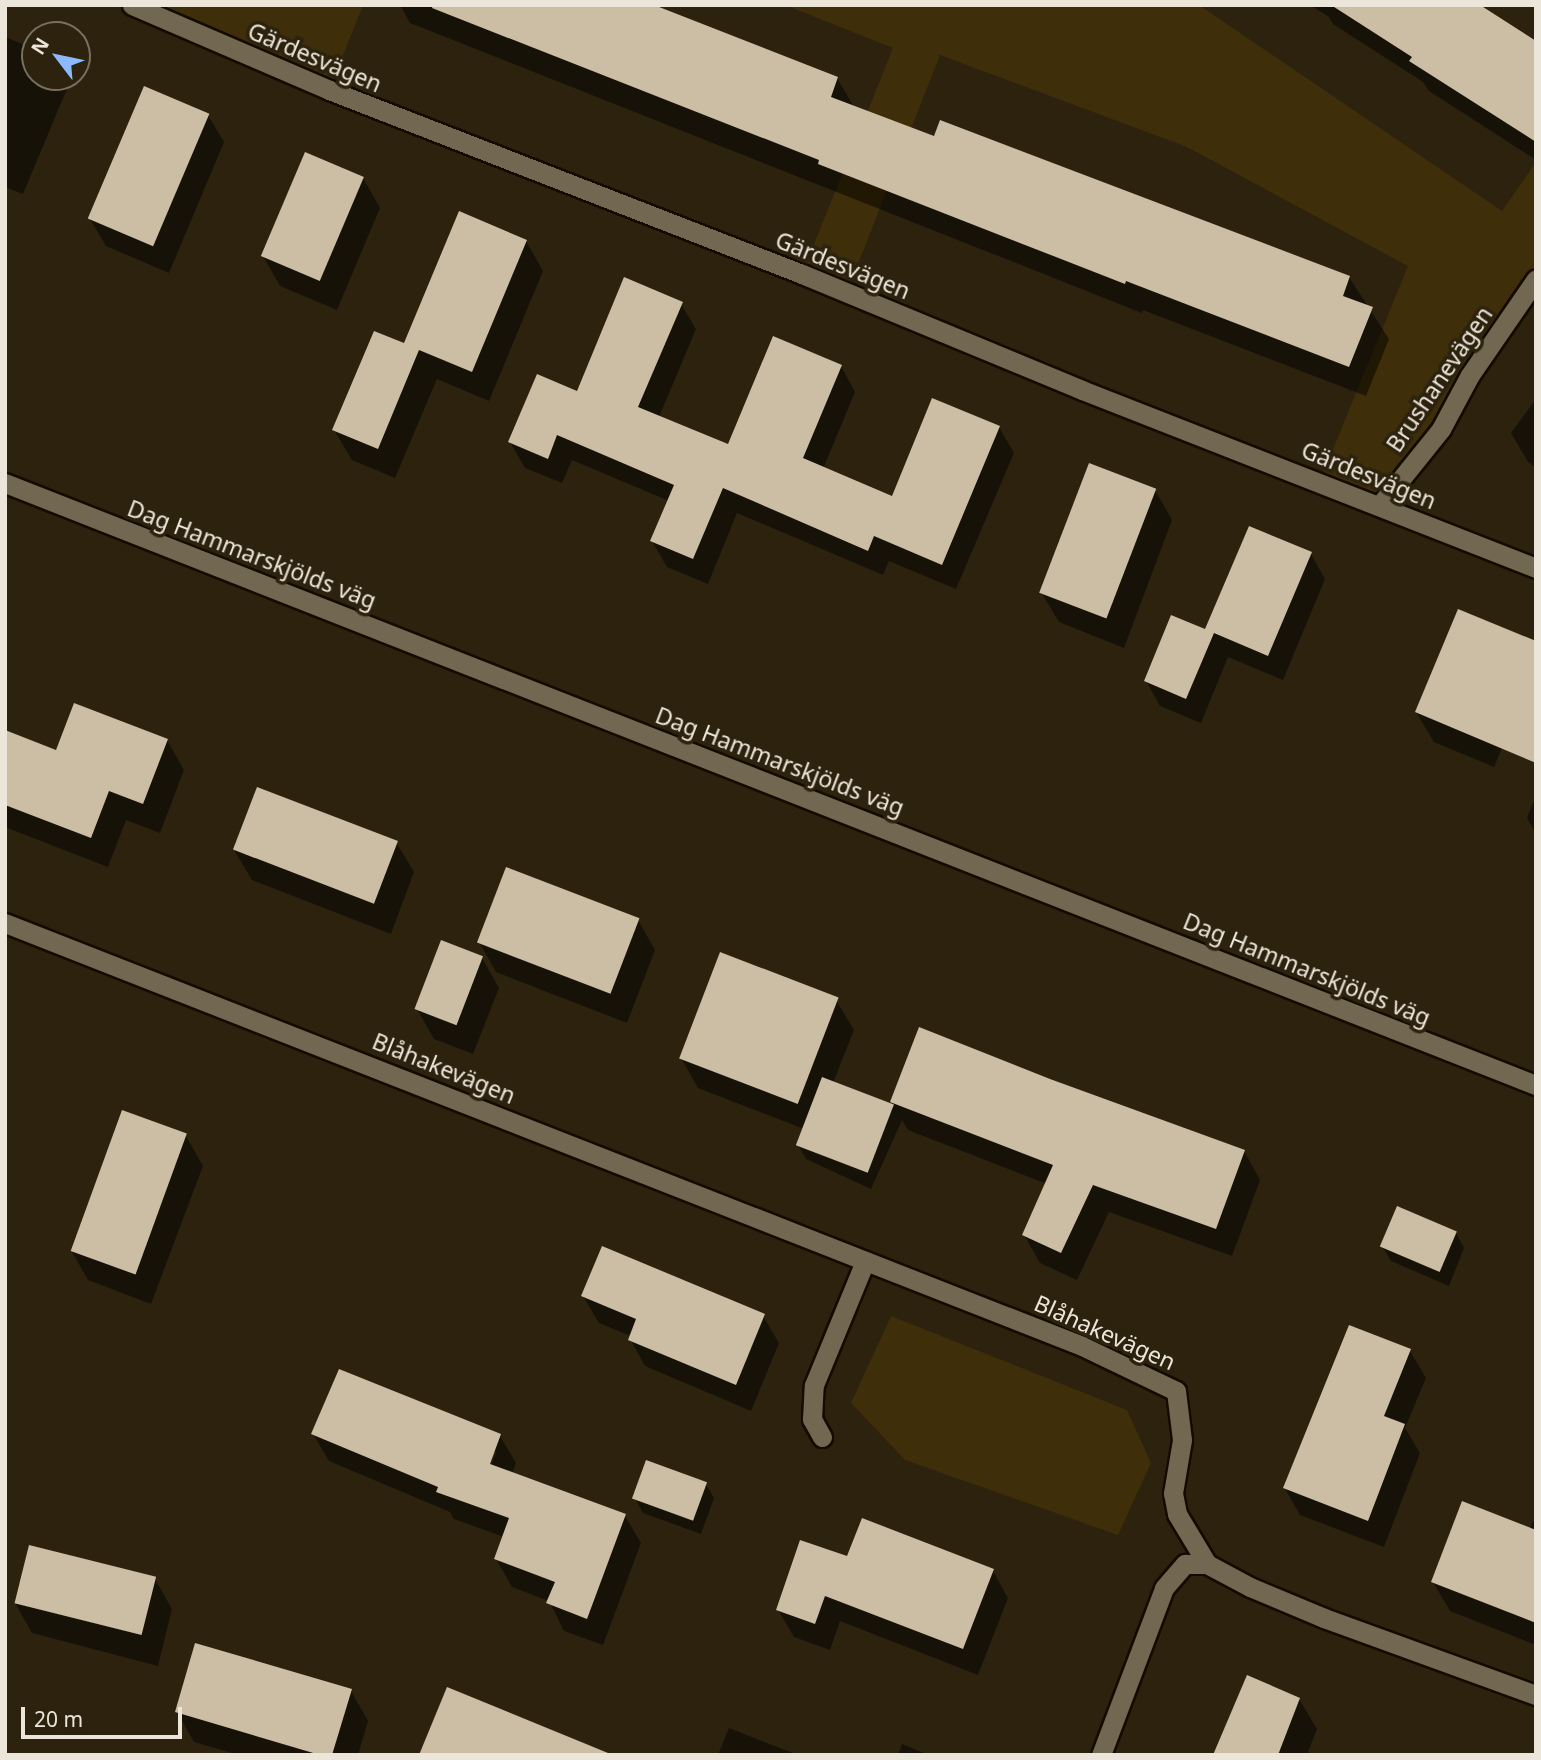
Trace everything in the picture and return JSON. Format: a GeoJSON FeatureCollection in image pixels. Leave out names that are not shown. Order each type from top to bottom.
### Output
{"type":"FeatureCollection","features":[{"type":"Feature","properties":{"kind":"street","name":"Gärdesvägen"},"geometry":{"type":"LineString","coordinates":[[132,5],[328,90],[814,279],[1082,390],[1536,568]]}},
{"type":"Feature","properties":{"kind":"street","name":"Brushanevägen"},"geometry":{"type":"LineString","coordinates":[[1380,505],[1441,429],[1470,375],[1536,279]]}},
{"type":"Feature","properties":{"kind":"street","name":"Dag Hammarskjölds väg"},"geometry":{"type":"LineString","coordinates":[[5,483],[1536,1085]]}},
{"type":"Feature","properties":{"kind":"street","name":"Blåhakevägen"},"geometry":{"type":"LineString","coordinates":[[5,923],[1082,1346],[1176,1391],[1182,1440],[1173,1493],[1177,1514],[1207,1564]]}},
{"type":"Feature","properties":{"kind":"street"},"geometry":{"type":"LineString","coordinates":[[822,1437],[813,1419],[814,1385],[865,1261]]}},
{"type":"Feature","properties":{"kind":"street"},"geometry":{"type":"LineString","coordinates":[[1101,1755],[1164,1588],[1185,1564],[1207,1564],[1250,1587],[1324,1618],[1536,1695]]}},
{"type":"Feature","properties":{"kind":"shaded area"},"geometry":{"type":"Polygon","coordinates":[[[132,5],[363,5],[329,90],[132,5]]]}},
{"type":"Feature","properties":{"kind":"shaded area"},"geometry":{"type":"Polygon","coordinates":[[[785,5],[1199,5],[1502,211],[1536,162],[1536,279],[1379,505],[1320,481],[1408,266],[1187,147],[940,55],[847,292],[802,274],[893,48],[785,5]]]}},
{"type":"Feature","properties":{"kind":"shaded area"},"geometry":{"type":"Polygon","coordinates":[[[891,1316],[1127,1410],[1151,1463],[1118,1535],[905,1460],[851,1403],[891,1316]]]}},
{"type":"Feature","properties":{"kind":"building"},"geometry":{"type":"Polygon","coordinates":[[[433,5],[654,5],[838,77],[831,97],[934,136],[940,120],[1350,276],[1343,296],[1373,307],[1349,367],[1126,281],[1125,284],[818,164],[819,160],[432,8],[433,5]]]}},
{"type":"Feature","properties":{"kind":"building"},"geometry":{"type":"Polygon","coordinates":[[[1331,5],[1480,5],[1536,41],[1536,142],[1409,61],[1412,57],[1331,5]]]}},
{"type":"Feature","properties":{"kind":"building"},"geometry":{"type":"Polygon","coordinates":[[[144,86],[209,114],[153,246],[88,219],[144,86]]]}},
{"type":"Feature","properties":{"kind":"building"},"geometry":{"type":"Polygon","coordinates":[[[305,152],[364,177],[320,281],[261,256],[305,152]]]}},
{"type":"Feature","properties":{"kind":"building"},"geometry":{"type":"Polygon","coordinates":[[[459,211],[527,240],[472,372],[419,350],[378,449],[332,430],[374,331],[404,343],[459,211]]]}},
{"type":"Feature","properties":{"kind":"building"},"geometry":{"type":"Polygon","coordinates":[[[624,277],[683,302],[638,407],[728,444],[773,336],[842,365],[803,458],[892,496],[932,398],[1000,426],[942,565],[874,536],[868,551],[723,488],[693,559],[650,541],[674,485],[557,435],[548,459],[508,442],[537,374],[577,391],[624,277]]]}},
{"type":"Feature","properties":{"kind":"building"},"geometry":{"type":"Polygon","coordinates":[[[1089,463],[1156,489],[1106,619],[1039,593],[1089,463]]]}},
{"type":"Feature","properties":{"kind":"building"},"geometry":{"type":"Polygon","coordinates":[[[1249,526],[1312,552],[1268,656],[1214,633],[1186,699],[1144,681],[1171,615],[1205,629],[1249,526]]]}},
{"type":"Feature","properties":{"kind":"building"},"geometry":{"type":"Polygon","coordinates":[[[1458,609],[1536,641],[1536,763],[1415,712],[1458,609]]]}},
{"type":"Feature","properties":{"kind":"building"},"geometry":{"type":"Polygon","coordinates":[[[74,703],[168,739],[143,804],[109,791],[91,838],[5,805],[5,730],[56,750],[74,703]]]}},
{"type":"Feature","properties":{"kind":"building"},"geometry":{"type":"Polygon","coordinates":[[[257,787],[398,841],[374,904],[233,850],[257,787]]]}},
{"type":"Feature","properties":{"kind":"building"},"geometry":{"type":"Polygon","coordinates":[[[506,867],[640,918],[610,994],[477,943],[506,867]]]}},
{"type":"Feature","properties":{"kind":"building"},"geometry":{"type":"Polygon","coordinates":[[[441,940],[483,956],[456,1025],[414,1009],[441,940]]]}},
{"type":"Feature","properties":{"kind":"building"},"geometry":{"type":"Polygon","coordinates":[[[720,952],[839,998],[798,1104],[679,1058],[720,952]]]}},
{"type":"Feature","properties":{"kind":"building"},"geometry":{"type":"Polygon","coordinates":[[[919,1027],[1050,1079],[1245,1150],[1216,1229],[1093,1185],[1061,1253],[1022,1235],[1053,1165],[890,1102],[919,1027]]]}},
{"type":"Feature","properties":{"kind":"building"},"geometry":{"type":"Polygon","coordinates":[[[822,1077],[894,1105],[868,1173],[796,1145],[822,1077]]]}},
{"type":"Feature","properties":{"kind":"building"},"geometry":{"type":"Polygon","coordinates":[[[122,1110],[187,1134],[136,1275],[71,1251],[122,1110]]]}},
{"type":"Feature","properties":{"kind":"building"},"geometry":{"type":"Polygon","coordinates":[[[1397,1206],[1457,1231],[1440,1272],[1380,1247],[1397,1206]]]}},
{"type":"Feature","properties":{"kind":"building"},"geometry":{"type":"Polygon","coordinates":[[[602,1246],[765,1314],[736,1385],[628,1340],[636,1319],[581,1296],[602,1246]]]}},
{"type":"Feature","properties":{"kind":"building"},"geometry":{"type":"Polygon","coordinates":[[[1349,1325],[1411,1349],[1384,1416],[1405,1424],[1368,1521],[1283,1488],[1349,1325]]]}},
{"type":"Feature","properties":{"kind":"building"},"geometry":{"type":"Polygon","coordinates":[[[339,1369],[501,1434],[490,1464],[626,1514],[587,1619],[546,1603],[555,1582],[494,1559],[509,1518],[436,1492],[438,1487],[311,1434],[339,1369]]]}},
{"type":"Feature","properties":{"kind":"building"},"geometry":{"type":"Polygon","coordinates":[[[646,1460],[707,1482],[693,1521],[632,1499],[646,1460]]]}},
{"type":"Feature","properties":{"kind":"building"},"geometry":{"type":"Polygon","coordinates":[[[1462,1501],[1536,1530],[1536,1623],[1431,1582],[1462,1501]]]}},
{"type":"Feature","properties":{"kind":"building"},"geometry":{"type":"Polygon","coordinates":[[[862,1518],[994,1569],[963,1649],[825,1596],[815,1624],[776,1610],[800,1540],[847,1556],[862,1518]]]}},
{"type":"Feature","properties":{"kind":"building"},"geometry":{"type":"Polygon","coordinates":[[[29,1545],[156,1577],[142,1635],[14,1603],[29,1545]]]}},
{"type":"Feature","properties":{"kind":"building"},"geometry":{"type":"Polygon","coordinates":[[[195,1643],[352,1689],[332,1755],[320,1755],[175,1712],[195,1643]]]}},
{"type":"Feature","properties":{"kind":"building"},"geometry":{"type":"Polygon","coordinates":[[[1247,1675],[1300,1698],[1278,1755],[1213,1755],[1247,1675]]]}},
{"type":"Feature","properties":{"kind":"building"},"geometry":{"type":"Polygon","coordinates":[[[447,1687],[608,1753],[608,1755],[419,1755],[447,1687]]]}}]}
